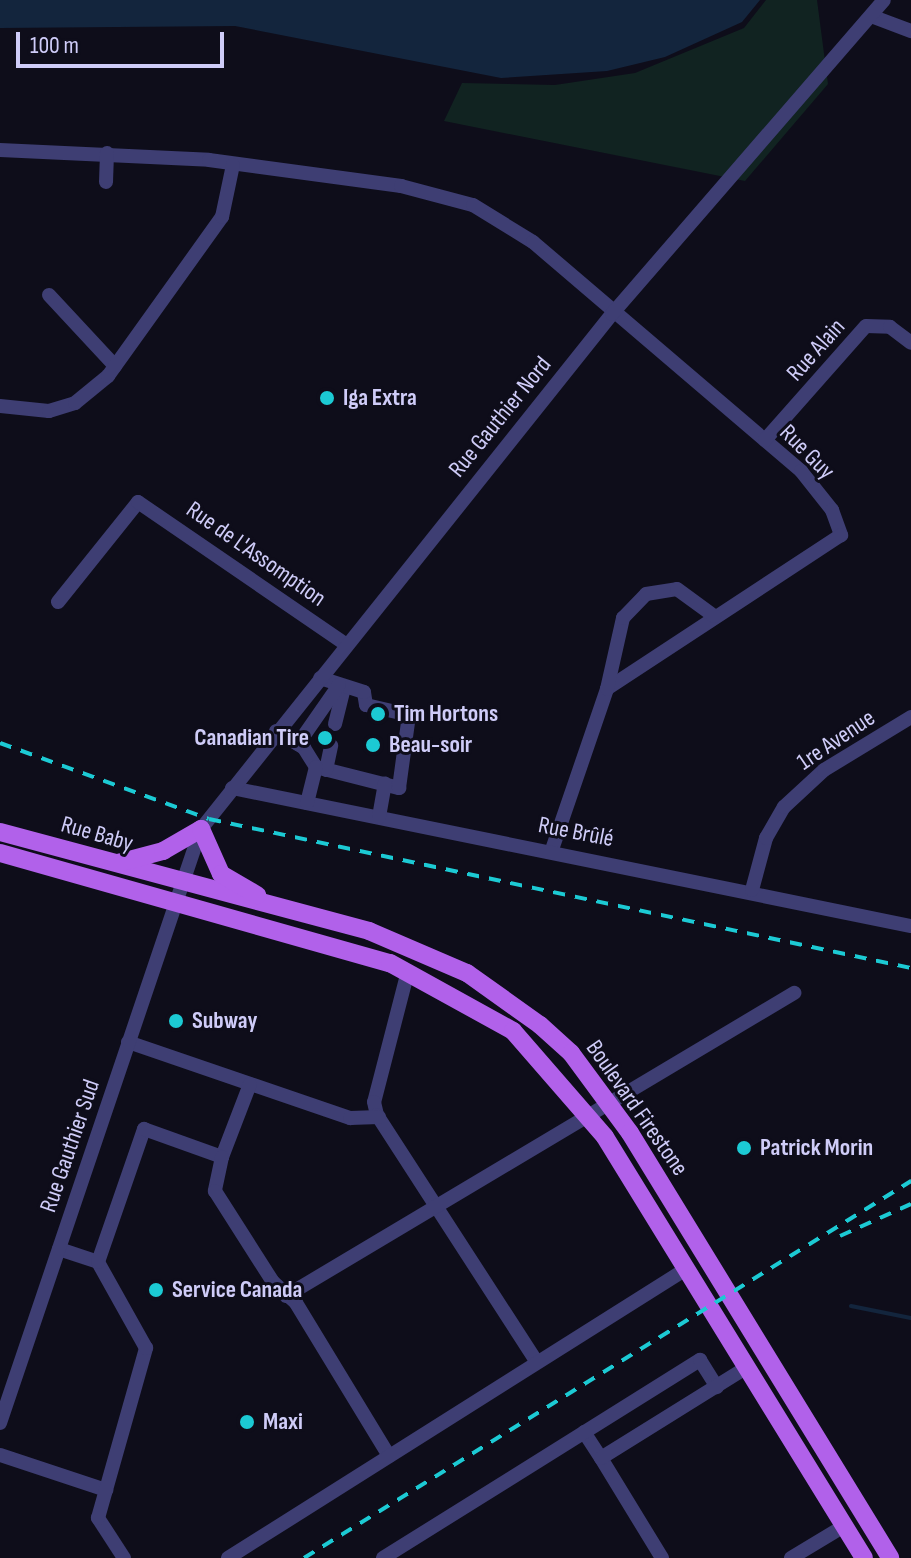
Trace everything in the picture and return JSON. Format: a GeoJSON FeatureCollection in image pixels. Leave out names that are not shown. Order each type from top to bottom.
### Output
{"type":"FeatureCollection","features":[{"type":"Feature","properties":{"kind":"main road"},"geometry":{"type":"LineString","coordinates":[[112,863],[151,856],[201,829],[230,882],[319,919]]}},
{"type":"Feature","properties":{"kind":"main road","name":"Rue Baby"},"geometry":{"type":"LineString","coordinates":[[0,832],[181,883]]}},
{"type":"Feature","properties":{"kind":"main road","name":"Rue Baby"},"geometry":{"type":"LineString","coordinates":[[0,853],[174,904]]}},
{"type":"Feature","properties":{"kind":"main road","name":"Boulevard Firestone"},"geometry":{"type":"LineString","coordinates":[[181,883],[369,931],[467,973],[571,1053],[609,1103],[890,1558]]}},
{"type":"Feature","properties":{"kind":"main road","name":"Boulevard Firestone"},"geometry":{"type":"LineString","coordinates":[[174,904],[408,971],[513,1031],[588,1116],[864,1558]]}},
{"type":"Feature","properties":{"kind":"street","name":"Rue Gauthier Nord"},"geometry":{"type":"LineString","coordinates":[[181,883],[201,829],[276,731],[612,314],[884,0]]}},
{"type":"Feature","properties":{"kind":"street"},"geometry":{"type":"LineString","coordinates":[[871,16],[911,31]]}},
{"type":"Feature","properties":{"kind":"street","name":"Rue Guy"},"geometry":{"type":"LineString","coordinates":[[0,150],[107,153],[233,165],[401,186],[473,205],[533,242],[612,314],[801,471],[841,535],[607,689]]}},
{"type":"Feature","properties":{"kind":"street"},"geometry":{"type":"LineString","coordinates":[[106,182],[107,153]]}},
{"type":"Feature","properties":{"kind":"street"},"geometry":{"type":"LineString","coordinates":[[0,406],[49,411],[75,403],[115,366],[222,217],[233,165]]}},
{"type":"Feature","properties":{"kind":"street"},"geometry":{"type":"LineString","coordinates":[[49,295],[115,366]]}},
{"type":"Feature","properties":{"kind":"street","name":"Rue Alain"},"geometry":{"type":"LineString","coordinates":[[765,440],[866,326],[890,327],[911,343]]}},
{"type":"Feature","properties":{"kind":"street","name":"Rue de L'Assomption"},"geometry":{"type":"LineString","coordinates":[[58,602],[138,502],[347,645]]}},
{"type":"Feature","properties":{"kind":"street"},"geometry":{"type":"LineString","coordinates":[[552,850],[607,689],[623,618],[646,594],[677,589],[714,616]]}},
{"type":"Feature","properties":{"kind":"street"},"geometry":{"type":"LineString","coordinates":[[320,678],[364,692],[366,705],[409,715],[392,786],[379,817]]}},
{"type":"Feature","properties":{"kind":"street"},"geometry":{"type":"LineString","coordinates":[[335,724],[342,686]]}},
{"type":"Feature","properties":{"kind":"street"},"geometry":{"type":"LineString","coordinates":[[298,744],[342,686]]}},
{"type":"Feature","properties":{"kind":"street","name":"1re Avenue"},"geometry":{"type":"LineString","coordinates":[[752,890],[766,838],[784,807],[824,770],[911,717]]}},
{"type":"Feature","properties":{"kind":"street"},"geometry":{"type":"LineString","coordinates":[[276,731],[298,744],[321,769],[392,786]]}},
{"type":"Feature","properties":{"kind":"street"},"geometry":{"type":"LineString","coordinates":[[307,803],[331,746]]}},
{"type":"Feature","properties":{"kind":"street","name":"Rue Brûlé"},"geometry":{"type":"LineString","coordinates":[[232,788],[752,890],[911,926]]}},
{"type":"Feature","properties":{"kind":"street","name":"Rue Gauthier Sud"},"geometry":{"type":"LineString","coordinates":[[0,1423],[181,883]]}},
{"type":"Feature","properties":{"kind":"street"},"geometry":{"type":"LineString","coordinates":[[408,971],[374,1102],[379,1117],[537,1362]]}},
{"type":"Feature","properties":{"kind":"street"},"geometry":{"type":"LineString","coordinates":[[286,1296],[794,993]]}},
{"type":"Feature","properties":{"kind":"street"},"geometry":{"type":"LineString","coordinates":[[128,1042],[350,1118],[379,1117]]}},
{"type":"Feature","properties":{"kind":"street"},"geometry":{"type":"LineString","coordinates":[[250,1084],[222,1157],[215,1191],[389,1456]]}},
{"type":"Feature","properties":{"kind":"street"},"geometry":{"type":"LineString","coordinates":[[98,1262],[144,1129],[222,1157]]}},
{"type":"Feature","properties":{"kind":"street"},"geometry":{"type":"LineString","coordinates":[[59,1249],[98,1262],[146,1348],[98,1518],[124,1558]]}},
{"type":"Feature","properties":{"kind":"street"},"geometry":{"type":"LineString","coordinates":[[228,1558],[686,1269]]}},
{"type":"Feature","properties":{"kind":"street"},"geometry":{"type":"LineString","coordinates":[[390,1556],[700,1360],[717,1387]]}},
{"type":"Feature","properties":{"kind":"street"},"geometry":{"type":"LineString","coordinates":[[601,1458],[747,1367]]}},
{"type":"Feature","properties":{"kind":"street"},"geometry":{"type":"LineString","coordinates":[[584,1432],[662,1558]]}},
{"type":"Feature","properties":{"kind":"street"},"geometry":{"type":"LineString","coordinates":[[0,1455],[106,1490]]}},
{"type":"Feature","properties":{"kind":"street"},"geometry":{"type":"LineString","coordinates":[[791,1558],[844,1526]]}},
{"type":"Feature","properties":{"kind":"green space"},"geometry":{"type":"Polygon","coordinates":[[[766,0],[817,0],[828,84],[745,181],[444,121],[462,83],[555,85],[635,73],[744,28],[766,0]]]}},
{"type":"Feature","properties":{"kind":"water"},"geometry":{"type":"Polygon","coordinates":[[[0,0],[760,0],[742,22],[665,57],[607,71],[501,78],[235,26],[0,28],[0,0]]]}},
{"type":"Feature","properties":{"kind":"waterway"},"geometry":{"type":"LineString","coordinates":[[851,1306],[911,1318]]}},
{"type":"Feature","properties":{"kind":"railway"},"geometry":{"type":"LineString","coordinates":[[0,743],[209,819],[911,968]]}},
{"type":"Feature","properties":{"kind":"railway"},"geometry":{"type":"LineString","coordinates":[[304,1558],[911,1181]]}},
{"type":"Feature","properties":{"kind":"railway"},"geometry":{"type":"LineString","coordinates":[[840,1236],[911,1204]]}},
{"type":"Feature","properties":{"kind":"place","name":"Iga Extra"},"geometry":{"type":"Point","coordinates":[327,398]}},
{"type":"Feature","properties":{"kind":"place","name":"Tim Hortons"},"geometry":{"type":"Point","coordinates":[378,714]}},
{"type":"Feature","properties":{"kind":"place","name":"Canadian Tire"},"geometry":{"type":"Point","coordinates":[325,738]}},
{"type":"Feature","properties":{"kind":"place","name":"Beau-soir"},"geometry":{"type":"Point","coordinates":[373,745]}},
{"type":"Feature","properties":{"kind":"place","name":"Subway"},"geometry":{"type":"Point","coordinates":[176,1021]}},
{"type":"Feature","properties":{"kind":"place","name":"Patrick Morin"},"geometry":{"type":"Point","coordinates":[744,1148]}},
{"type":"Feature","properties":{"kind":"place","name":"Service Canada"},"geometry":{"type":"Point","coordinates":[156,1290]}},
{"type":"Feature","properties":{"kind":"place","name":"Maxi"},"geometry":{"type":"Point","coordinates":[247,1422]}}]}
